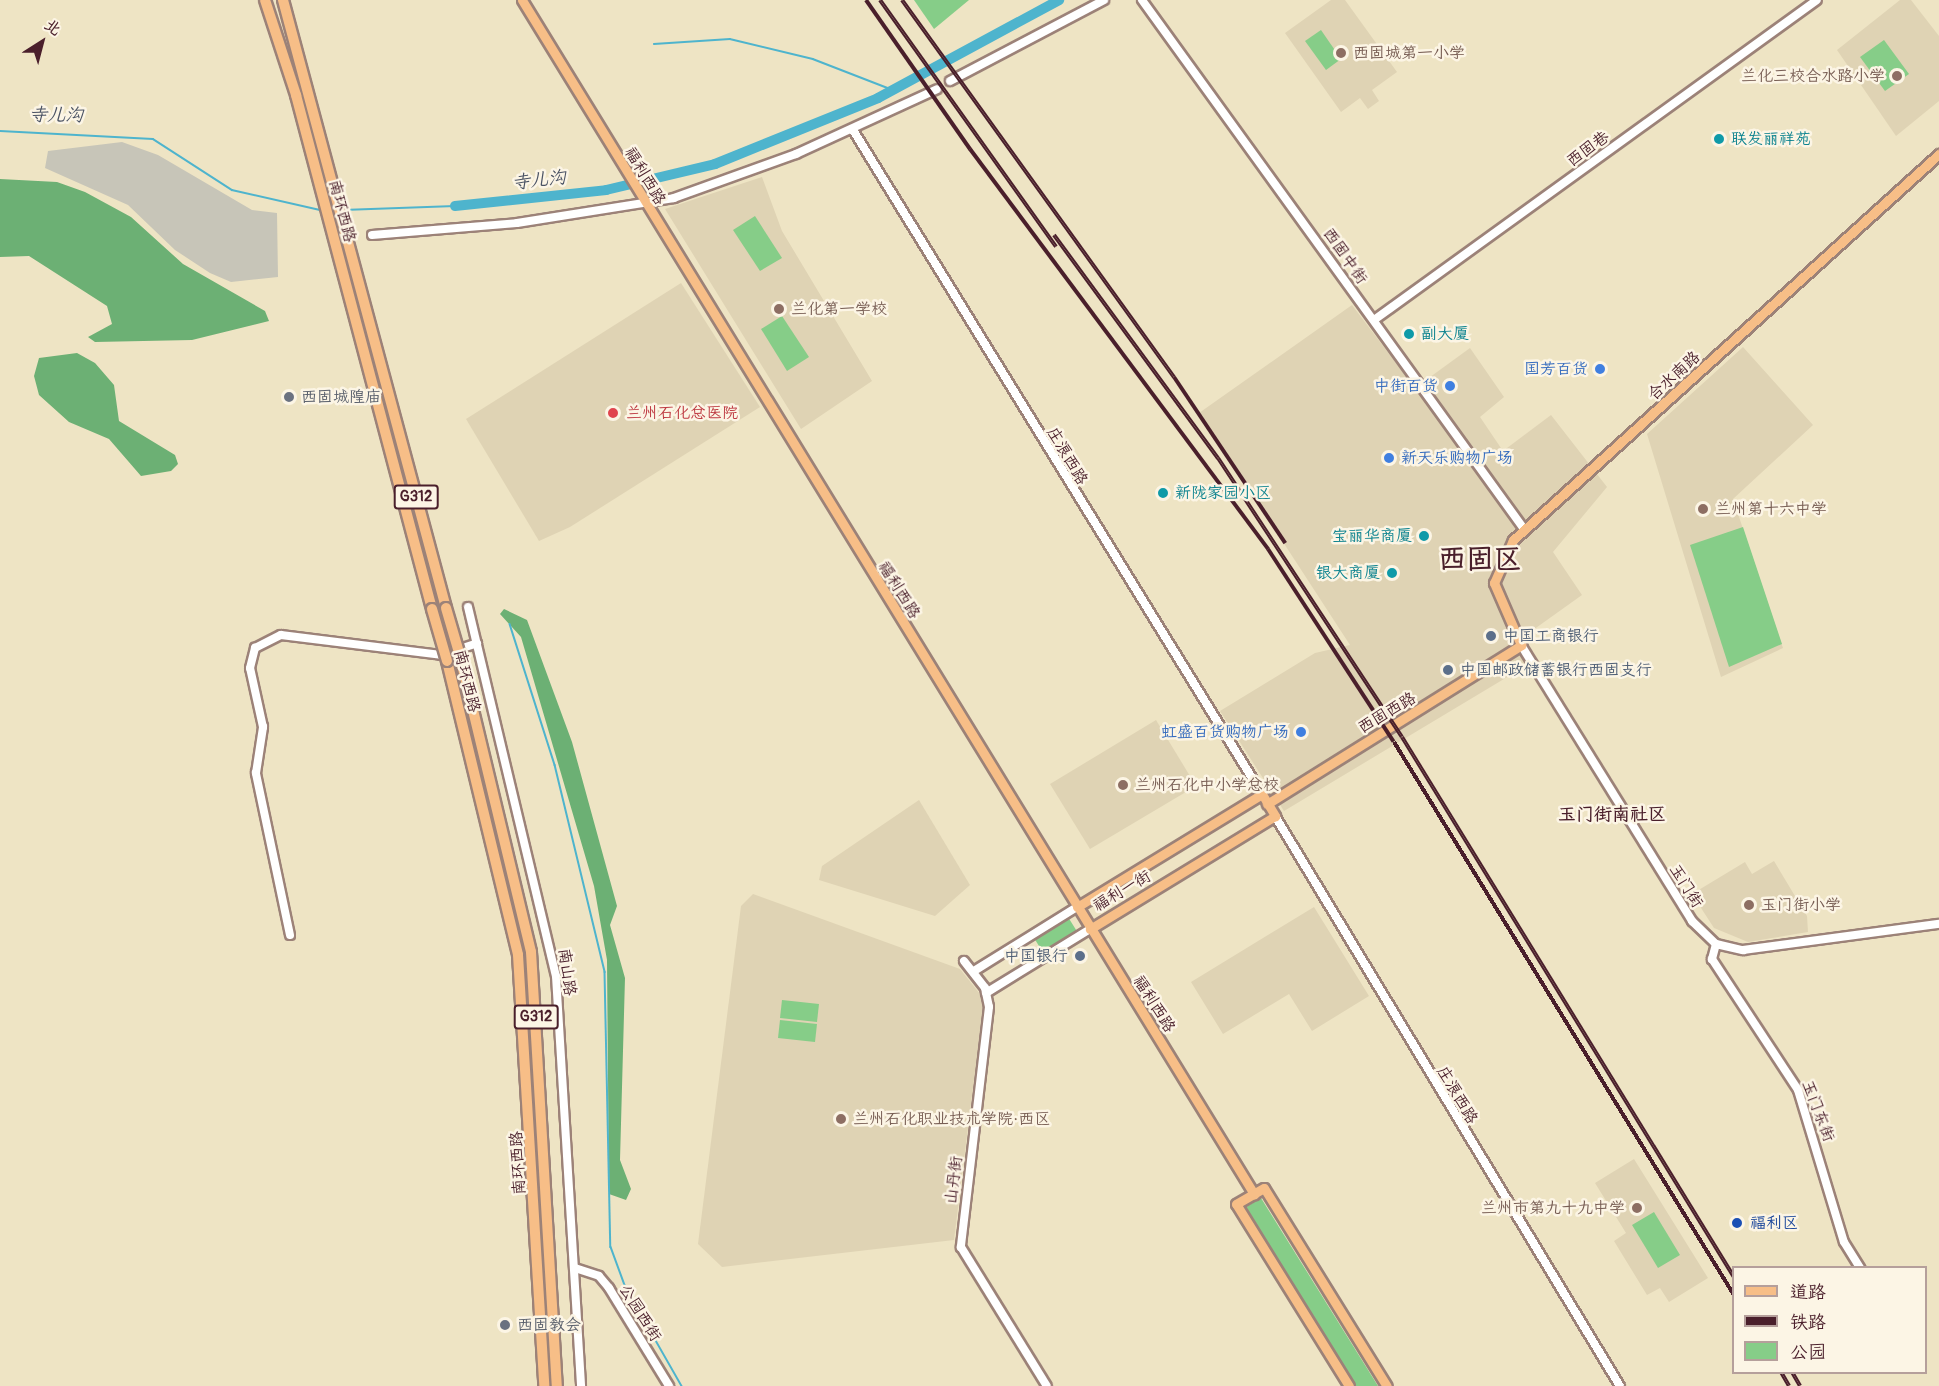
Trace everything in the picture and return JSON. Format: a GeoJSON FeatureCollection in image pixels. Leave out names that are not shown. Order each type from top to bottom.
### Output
{"type":"FeatureCollection","features":[{"type":"Feature","properties":{"kind":"highway","name":"南环西路"},"geometry":{"type":"LineString","coordinates":[[265,0],[302,116],[447,661],[518,955],[544,1386]]}},
{"type":"Feature","properties":{"kind":"highway","name":"南环西路"},"geometry":{"type":"LineString","coordinates":[[283,0],[310,92],[351,261],[460,656],[531,952],[557,1386]]}},
{"type":"Feature","properties":{"kind":"main road","name":"福利西路"},"geometry":{"type":"LineString","coordinates":[[522,0],[627,176],[1254,1194]]}},
{"type":"Feature","properties":{"kind":"main road","name":"合水南路"},"geometry":{"type":"LineString","coordinates":[[1521,645],[1494,583],[1501,557],[1524,529],[1939,154]]}},
{"type":"Feature","properties":{"kind":"main road","name":"西固西路"},"geometry":{"type":"LineString","coordinates":[[1267,804],[1521,645]]}},
{"type":"Feature","properties":{"kind":"main road"},"geometry":{"type":"LineString","coordinates":[[1262,794],[1275,816]]}},
{"type":"Feature","properties":{"kind":"main road","name":"福利一街"},"geometry":{"type":"LineString","coordinates":[[1077,907],[1262,794]]}},
{"type":"Feature","properties":{"kind":"main road","name":"福利一街"},"geometry":{"type":"LineString","coordinates":[[1090,928],[1275,816]]}},
{"type":"Feature","properties":{"kind":"main road"},"geometry":{"type":"LineString","coordinates":[[1349,1386],[1236,1204],[1264,1188],[1387,1386]]}},
{"type":"Feature","properties":{"kind":"street"},"geometry":{"type":"LineString","coordinates":[[950,81],[1104,0]]}},
{"type":"Feature","properties":{"kind":"street","name":"西固中街"},"geometry":{"type":"LineString","coordinates":[[1142,0],[1524,529]]}},
{"type":"Feature","properties":{"kind":"street","name":"西固巷"},"geometry":{"type":"LineString","coordinates":[[1374,320],[1817,0]]}},
{"type":"Feature","properties":{"kind":"street"},"geometry":{"type":"LineString","coordinates":[[372,235],[478,228],[643,202],[733,179],[853,130],[937,88]]}},
{"type":"Feature","properties":{"kind":"street","name":"庄浪西路"},"geometry":{"type":"LineString","coordinates":[[853,130],[1262,794]]}},
{"type":"Feature","properties":{"kind":"street","name":"南山路"},"geometry":{"type":"LineString","coordinates":[[468,607],[556,976],[581,1386]]}},
{"type":"Feature","properties":{"kind":"street"},"geometry":{"type":"LineString","coordinates":[[290,935],[256,773],[263,727],[249,668],[255,648],[281,635],[441,655],[476,639]]}},
{"type":"Feature","properties":{"kind":"street","name":"玉门街"},"geometry":{"type":"LineString","coordinates":[[1521,645],[1692,921],[1716,944]]}},
{"type":"Feature","properties":{"kind":"street","name":"庄浪西路"},"geometry":{"type":"LineString","coordinates":[[1275,816],[1620,1386]]}},
{"type":"Feature","properties":{"kind":"street","name":"福利一街"},"geometry":{"type":"LineString","coordinates":[[974,971],[1077,907]]}},
{"type":"Feature","properties":{"kind":"street"},"geometry":{"type":"LineString","coordinates":[[1716,944],[1743,950],[1939,924]]}},
{"type":"Feature","properties":{"kind":"street","name":"福利一街"},"geometry":{"type":"LineString","coordinates":[[986,993],[1090,928]]}},
{"type":"Feature","properties":{"kind":"street","name":"玉门东街"},"geometry":{"type":"LineString","coordinates":[[1716,944],[1712,959],[1798,1090],[1844,1242],[1859,1266]]}},
{"type":"Feature","properties":{"kind":"street","name":"山丹街"},"geometry":{"type":"LineString","coordinates":[[964,961],[974,971],[986,993],[989,1006],[961,1247],[1047,1386]]}},
{"type":"Feature","properties":{"kind":"street","name":"公园西街"},"geometry":{"type":"LineString","coordinates":[[575,1268],[599,1276],[609,1288],[669,1386]]}},
{"type":"Feature","properties":{"kind":"shaded area","name":"西固城第一小学"},"geometry":{"type":"Polygon","coordinates":[[[1331,0],[1345,0],[1397,72],[1372,90],[1379,101],[1368,109],[1360,98],[1341,112],[1285,33],[1331,0]]]}},
{"type":"Feature","properties":{"kind":"shaded area","name":"兰化三校合水路小学"},"geometry":{"type":"Polygon","coordinates":[[[1900,0],[1911,0],[1939,36],[1939,101],[1896,136],[1837,50],[1900,0]]]}},
{"type":"Feature","properties":{"kind":"shaded area"},"geometry":{"type":"Polygon","coordinates":[[[122,142],[158,155],[252,210],[277,213],[278,277],[231,282],[210,273],[175,250],[128,205],[45,168],[48,151],[122,142]]]}},
{"type":"Feature","properties":{"kind":"shaded area","name":"兰化第一学校"},"geometry":{"type":"Polygon","coordinates":[[[762,177],[782,231],[872,381],[801,429],[665,209],[762,177]]]}},
{"type":"Feature","properties":{"kind":"shaded area","name":"兰州石化总医院"},"geometry":{"type":"Polygon","coordinates":[[[681,283],[760,407],[570,527],[539,541],[466,419],[681,283]]]}},
{"type":"Feature","properties":{"kind":"shaded area"},"geometry":{"type":"Polygon","coordinates":[[[1352,305],[1415,388],[1470,348],[1504,397],[1480,417],[1503,451],[1551,415],[1607,487],[1553,552],[1582,595],[1526,635],[1529,664],[1284,811],[1220,711],[1315,653],[1350,645],[1199,413],[1352,305]]]}},
{"type":"Feature","properties":{"kind":"shaded area","name":"兰州第十六中学"},"geometry":{"type":"Polygon","coordinates":[[[1743,347],[1813,425],[1733,499],[1783,648],[1721,677],[1647,434],[1743,347]]]}},
{"type":"Feature","properties":{"kind":"shaded area","name":"兰州石化中小学总校"},"geometry":{"type":"Polygon","coordinates":[[[1156,720],[1196,786],[1090,849],[1050,784],[1156,720]]]}},
{"type":"Feature","properties":{"kind":"shaded area"},"geometry":{"type":"Polygon","coordinates":[[[919,800],[970,885],[935,916],[819,880],[822,866],[919,800]]]}},
{"type":"Feature","properties":{"kind":"shaded area","name":"玉门街小学"},"geometry":{"type":"Polygon","coordinates":[[[1774,861],[1807,916],[1808,932],[1748,942],[1714,928],[1692,894],[1745,862],[1752,874],[1774,861]]]}},
{"type":"Feature","properties":{"kind":"shaded area","name":"兰州石化职业技术学院·西区"},"geometry":{"type":"Polygon","coordinates":[[[753,894],[960,969],[984,999],[954,1240],[722,1267],[698,1244],[741,906],[753,894]]]}},
{"type":"Feature","properties":{"kind":"shaded area"},"geometry":{"type":"Polygon","coordinates":[[[1314,907],[1369,996],[1312,1031],[1289,994],[1223,1034],[1191,982],[1314,907]]]}},
{"type":"Feature","properties":{"kind":"shaded area","name":"兰州市第九十九中学"},"geometry":{"type":"Polygon","coordinates":[[[1634,1159],[1708,1278],[1669,1302],[1660,1288],[1647,1295],[1614,1241],[1626,1233],[1595,1183],[1634,1159]]]}},
{"type":"Feature","properties":{"kind":"green space"},"geometry":{"type":"Polygon","coordinates":[[[914,0],[969,0],[934,29],[914,0]]]}},
{"type":"Feature","properties":{"kind":"green space"},"geometry":{"type":"Polygon","coordinates":[[[1321,30],[1341,59],[1326,70],[1305,41],[1321,30]]]}},
{"type":"Feature","properties":{"kind":"green space"},"geometry":{"type":"Polygon","coordinates":[[[1884,40],[1909,74],[1885,91],[1860,57],[1884,40]]]}},
{"type":"Feature","properties":{"kind":"green space"},"geometry":{"type":"Polygon","coordinates":[[[0,179],[57,182],[85,192],[131,217],[183,264],[265,311],[269,321],[192,340],[95,342],[88,337],[112,324],[107,306],[29,256],[0,257],[0,179]]]}},
{"type":"Feature","properties":{"kind":"green space"},"geometry":{"type":"Polygon","coordinates":[[[755,216],[782,258],[760,271],[733,230],[755,216]]]}},
{"type":"Feature","properties":{"kind":"green space"},"geometry":{"type":"Polygon","coordinates":[[[782,316],[809,357],[787,371],[761,329],[782,316]]]}},
{"type":"Feature","properties":{"kind":"green space"},"geometry":{"type":"Polygon","coordinates":[[[77,353],[95,363],[114,385],[119,421],[175,455],[178,464],[171,471],[141,476],[109,439],[69,422],[39,395],[34,376],[39,358],[77,353]]]}},
{"type":"Feature","properties":{"kind":"green space"},"geometry":{"type":"Polygon","coordinates":[[[1743,527],[1782,644],[1729,667],[1690,545],[1743,527]]]}},
{"type":"Feature","properties":{"kind":"green space"},"geometry":{"type":"Polygon","coordinates":[[[504,609],[527,620],[572,742],[617,906],[610,925],[625,978],[620,1160],[631,1189],[626,1200],[609,1194],[607,960],[594,886],[521,637],[500,614],[504,609]]]}},
{"type":"Feature","properties":{"kind":"green space"},"geometry":{"type":"Polygon","coordinates":[[[1068,917],[1078,933],[1044,954],[1034,938],[1068,917]]]}},
{"type":"Feature","properties":{"kind":"green space"},"geometry":{"type":"Polygon","coordinates":[[[782,1000],[819,1004],[817,1022],[780,1018],[782,1000]]]}},
{"type":"Feature","properties":{"kind":"green space"},"geometry":{"type":"Polygon","coordinates":[[[780,1020],[817,1024],[815,1042],[778,1038],[780,1020]]]}},
{"type":"Feature","properties":{"kind":"green space"},"geometry":{"type":"Polygon","coordinates":[[[1261,1198],[1378,1386],[1356,1386],[1246,1207],[1261,1198]]]}},
{"type":"Feature","properties":{"kind":"green space"},"geometry":{"type":"Polygon","coordinates":[[[1654,1212],[1680,1255],[1658,1268],[1632,1225],[1654,1212]]]}},
{"type":"Feature","properties":{"kind":"waterway","name":"寺儿沟"},"geometry":{"type":"LineString","coordinates":[[455,206],[606,190],[715,164],[878,98],[1059,0]]}},
{"type":"Feature","properties":{"kind":"waterway"},"geometry":{"type":"LineString","coordinates":[[654,44],[730,39],[813,59],[893,90]]}},
{"type":"Feature","properties":{"kind":"waterway","name":"寺儿沟"},"geometry":{"type":"LineString","coordinates":[[0,131],[153,139],[232,190],[320,210]]}},
{"type":"Feature","properties":{"kind":"waterway","name":"寺儿沟"},"geometry":{"type":"LineString","coordinates":[[343,210],[455,206]]}},
{"type":"Feature","properties":{"kind":"waterway"},"geometry":{"type":"LineString","coordinates":[[510,624],[555,765],[605,972],[611,1247],[626,1288],[682,1386]]}},
{"type":"Feature","properties":{"kind":"railway"},"geometry":{"type":"LineString","coordinates":[[866,0],[970,149],[1268,549],[1394,742],[1732,1292]]}},
{"type":"Feature","properties":{"kind":"railway"},"geometry":{"type":"LineString","coordinates":[[880,0],[1056,247]]}},
{"type":"Feature","properties":{"kind":"railway"},"geometry":{"type":"LineString","coordinates":[[902,0],[1174,377],[1285,543]]}},
{"type":"Feature","properties":{"kind":"railway"},"geometry":{"type":"LineString","coordinates":[[1054,235],[1218,458],[1402,737],[1732,1274]]}},
{"type":"Feature","properties":{"kind":"railway"},"geometry":{"type":"LineString","coordinates":[[1782,1374],[1789,1386]]}},
{"type":"Feature","properties":{"kind":"railway"},"geometry":{"type":"LineString","coordinates":[[1793,1374],[1800,1386]]}},
{"type":"Feature","properties":{"kind":"place","name":"西固城第一小学"},"geometry":{"type":"Point","coordinates":[1341,53]}},
{"type":"Feature","properties":{"kind":"place","name":"兰化三校合水路小学"},"geometry":{"type":"Point","coordinates":[1897,76]}},
{"type":"Feature","properties":{"kind":"place","name":"联发丽祥苑"},"geometry":{"type":"Point","coordinates":[1719,139]}},
{"type":"Feature","properties":{"kind":"place","name":"兰化第一学校"},"geometry":{"type":"Point","coordinates":[779,309]}},
{"type":"Feature","properties":{"kind":"place","name":"副大厦"},"geometry":{"type":"Point","coordinates":[1409,334]}},
{"type":"Feature","properties":{"kind":"place","name":"国芳百货"},"geometry":{"type":"Point","coordinates":[1600,369]}},
{"type":"Feature","properties":{"kind":"place","name":"中街百货"},"geometry":{"type":"Point","coordinates":[1450,386]}},
{"type":"Feature","properties":{"kind":"place","name":"西固城隍庙"},"geometry":{"type":"Point","coordinates":[289,397]}},
{"type":"Feature","properties":{"kind":"place","name":"兰州石化总医院"},"geometry":{"type":"Point","coordinates":[613,413]}},
{"type":"Feature","properties":{"kind":"place","name":"新天乐购物广场"},"geometry":{"type":"Point","coordinates":[1389,458]}},
{"type":"Feature","properties":{"kind":"place","name":"新陇家园小区"},"geometry":{"type":"Point","coordinates":[1163,493]}},
{"type":"Feature","properties":{"kind":"place","name":"兰州第十六中学"},"geometry":{"type":"Point","coordinates":[1703,509]}},
{"type":"Feature","properties":{"kind":"place","name":"宝丽华商厦"},"geometry":{"type":"Point","coordinates":[1424,536]}},
{"type":"Feature","properties":{"kind":"place","name":"银大商厦"},"geometry":{"type":"Point","coordinates":[1392,573]}},
{"type":"Feature","properties":{"kind":"place","name":"中国工商银行"},"geometry":{"type":"Point","coordinates":[1491,636]}},
{"type":"Feature","properties":{"kind":"place","name":"中国邮政储蓄银行西固支行"},"geometry":{"type":"Point","coordinates":[1448,670]}},
{"type":"Feature","properties":{"kind":"place","name":"虹盛百货购物广场"},"geometry":{"type":"Point","coordinates":[1301,732]}},
{"type":"Feature","properties":{"kind":"place","name":"兰州石化中小学总校"},"geometry":{"type":"Point","coordinates":[1123,785]}},
{"type":"Feature","properties":{"kind":"place","name":"玉门街小学"},"geometry":{"type":"Point","coordinates":[1749,905]}},
{"type":"Feature","properties":{"kind":"place","name":"中国银行"},"geometry":{"type":"Point","coordinates":[1080,956]}},
{"type":"Feature","properties":{"kind":"place","name":"兰州石化职业技术学院·西区"},"geometry":{"type":"Point","coordinates":[841,1119]}},
{"type":"Feature","properties":{"kind":"place","name":"兰州市第九十九中学"},"geometry":{"type":"Point","coordinates":[1637,1208]}},
{"type":"Feature","properties":{"kind":"place","name":"福利区"},"geometry":{"type":"Point","coordinates":[1737,1223]}},
{"type":"Feature","properties":{"kind":"place","name":"西固教会"},"geometry":{"type":"Point","coordinates":[505,1325]}},
{"type":"Feature","properties":{"kind":"district","name":"西固区"},"geometry":{"type":"Point","coordinates":[1480,560]}},
{"type":"Feature","properties":{"kind":"district","name":"玉门街南社区"},"geometry":{"type":"Point","coordinates":[1612,815]}}]}
